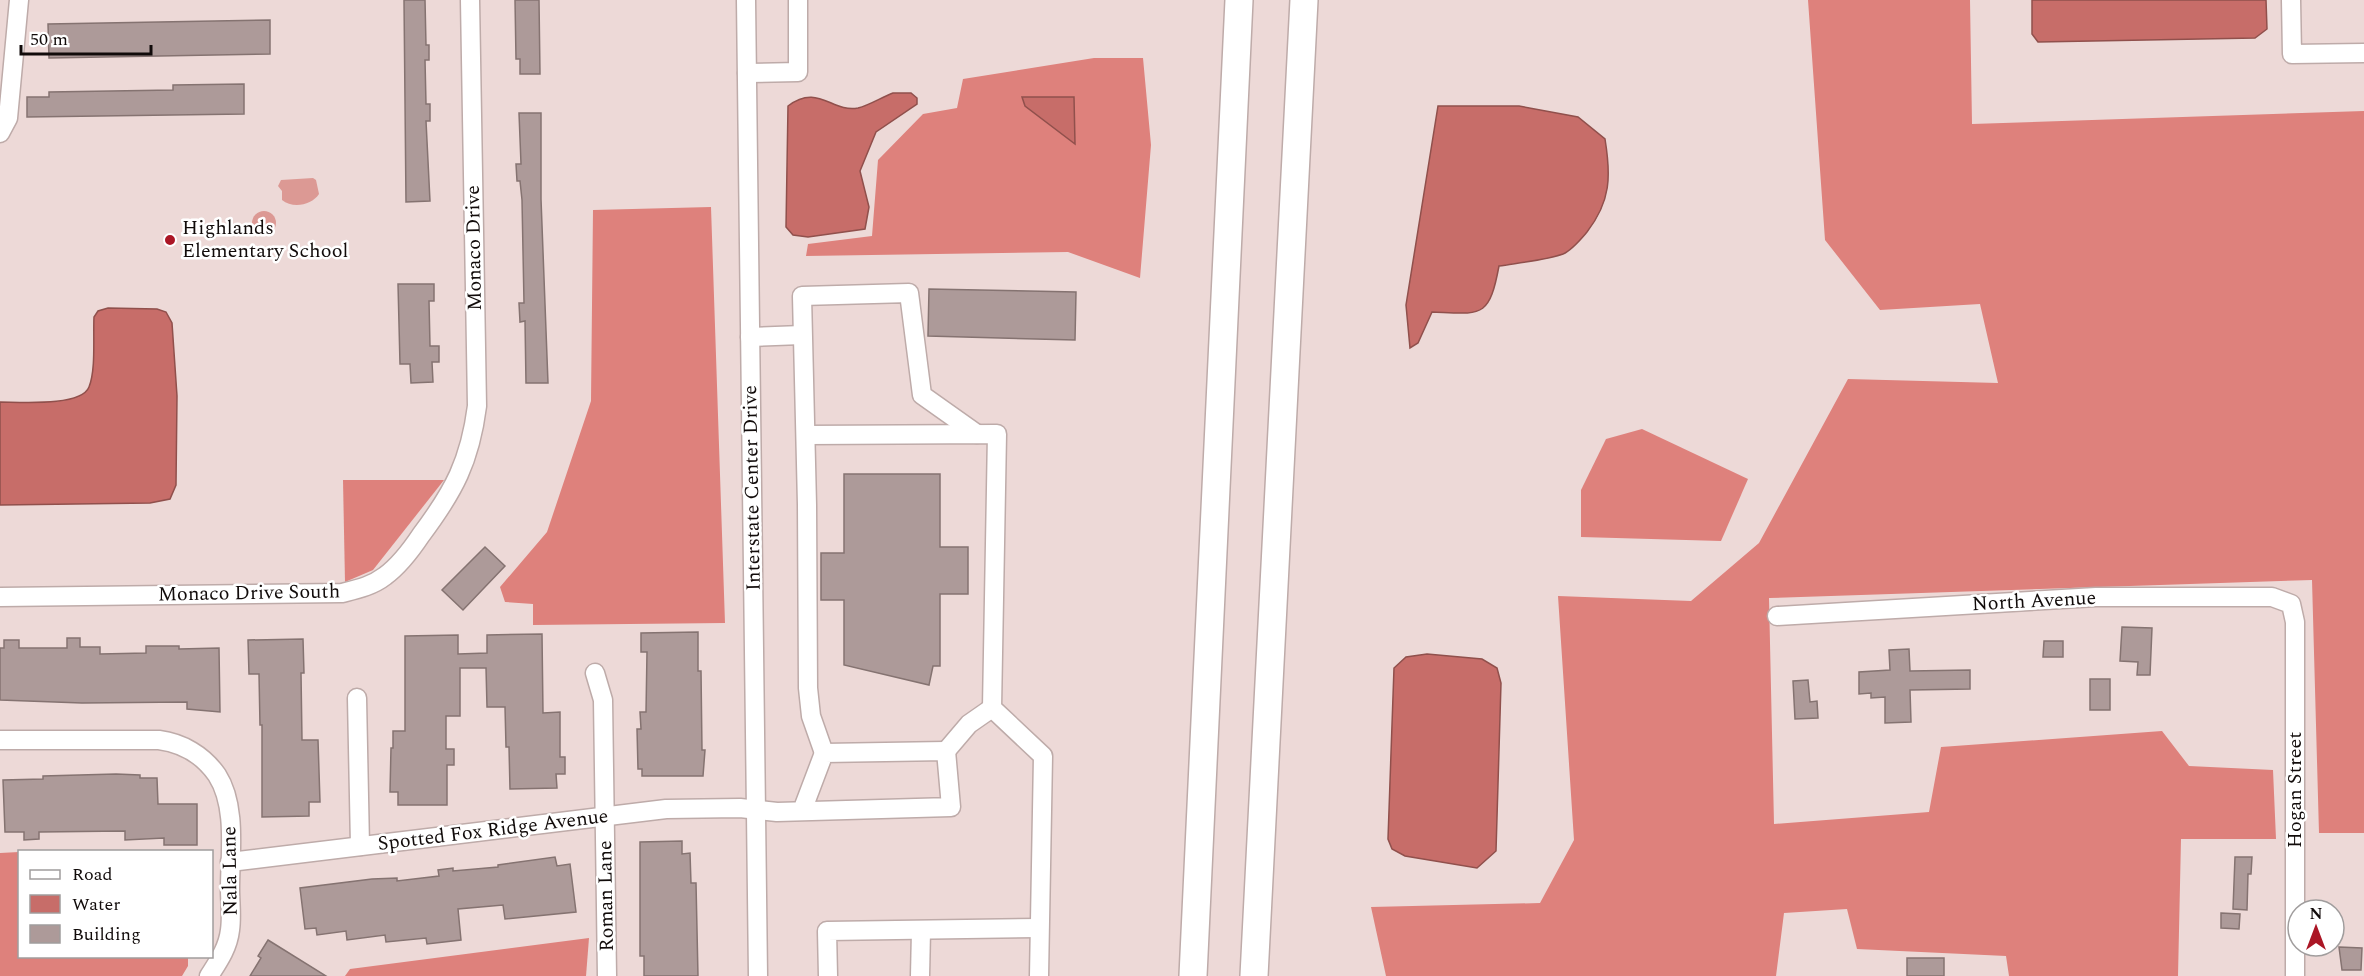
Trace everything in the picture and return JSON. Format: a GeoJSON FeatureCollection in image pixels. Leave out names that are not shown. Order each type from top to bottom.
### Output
{"type":"FeatureCollection","features":[{"type":"Feature","properties":{"kind":"highway"},"geometry":{"type":"LineString","coordinates":[[1193,976],[1239,0]]}},
{"type":"Feature","properties":{"kind":"highway"},"geometry":{"type":"LineString","coordinates":[[1254,976],[1304,0]]}},
{"type":"Feature","properties":{"kind":"street"},"geometry":{"type":"LineString","coordinates":[[0,133],[8,118],[19,0]]}},
{"type":"Feature","properties":{"kind":"street","name":"Monaco Drive"},"geometry":{"type":"LineString","coordinates":[[451,490],[465,463],[473,438],[477,406],[470,0]]}},
{"type":"Feature","properties":{"kind":"street","name":"Interstate Center Drive"},"geometry":{"type":"LineString","coordinates":[[746,0],[758,976]]}},
{"type":"Feature","properties":{"kind":"street"},"geometry":{"type":"LineString","coordinates":[[747,73],[798,72],[798,0]]}},
{"type":"Feature","properties":{"kind":"street"},"geometry":{"type":"LineString","coordinates":[[2291,0],[2292,54],[2364,53]]}},
{"type":"Feature","properties":{"kind":"street"},"geometry":{"type":"LineString","coordinates":[[802,811],[824,753],[811,716],[808,688],[806,435],[802,296],[909,293],[922,394],[978,434]]}},
{"type":"Feature","properties":{"kind":"street"},"geometry":{"type":"LineString","coordinates":[[750,337],[802,335]]}},
{"type":"Feature","properties":{"kind":"street"},"geometry":{"type":"LineString","coordinates":[[806,435],[997,434],[992,708],[1043,756],[1039,976]]}},
{"type":"Feature","properties":{"kind":"street","name":"Monaco Drive South"},"geometry":{"type":"LineString","coordinates":[[0,597],[342,593],[366,587],[385,577],[403,561],[437,514],[451,490]]}},
{"type":"Feature","properties":{"kind":"street","name":"North Avenue"},"geometry":{"type":"LineString","coordinates":[[1777,616],[2096,597],[2272,597],[2291,604]]}},
{"type":"Feature","properties":{"kind":"street","name":"Hogan Street"},"geometry":{"type":"LineString","coordinates":[[2291,604],[2295,622],[2295,976]]}},
{"type":"Feature","properties":{"kind":"street","name":"Roman Lane"},"geometry":{"type":"LineString","coordinates":[[595,673],[603,700],[607,976]]}},
{"type":"Feature","properties":{"kind":"street"},"geometry":{"type":"LineString","coordinates":[[357,698],[360,846]]}},
{"type":"Feature","properties":{"kind":"street"},"geometry":{"type":"LineString","coordinates":[[824,753],[946,751],[969,724],[992,708]]}},
{"type":"Feature","properties":{"kind":"street","name":"Nala Lane"},"geometry":{"type":"LineString","coordinates":[[0,740],[149,739],[172,742],[192,751],[207,762],[225,792],[229,812],[230,862],[230,931],[224,952],[209,976]]}},
{"type":"Feature","properties":{"kind":"street","name":"Spotted Fox Ridge Avenue"},"geometry":{"type":"LineString","coordinates":[[230,862],[666,809],[802,811],[951,807],[946,751]]}},
{"type":"Feature","properties":{"kind":"street"},"geometry":{"type":"LineString","coordinates":[[828,976],[827,931],[1039,928]]}},
{"type":"Feature","properties":{"kind":"street"},"geometry":{"type":"LineString","coordinates":[[920,976],[921,931]]}},
{"type":"Feature","properties":{"kind":"shaded area"},"geometry":{"type":"Polygon","coordinates":[[[1808,0],[1970,0],[1972,124],[2364,111],[2364,833],[2319,833],[2312,580],[1769,598],[1774,824],[1929,812],[1941,747],[2162,731],[2189,766],[2273,770],[2276,839],[2181,839],[2178,976],[2009,976],[2006,956],[1857,949],[1847,909],[1784,913],[1776,976],[1386,976],[1371,907],[1540,903],[1574,840],[1558,596],[1691,601],[1759,543],[1848,379],[1998,383],[1980,304],[1880,310],[1825,240],[1808,0]]]}},
{"type":"Feature","properties":{"kind":"shaded area"},"geometry":{"type":"Polygon","coordinates":[[[1094,58],[1143,58],[1151,145],[1140,278],[1068,252],[806,256],[808,244],[872,236],[878,160],[923,114],[957,108],[963,79],[1094,58]]]}},
{"type":"Feature","properties":{"kind":"shaded area"},"geometry":{"type":"Polygon","coordinates":[[[313,178],[316,180],[319,194],[312,201],[297,205],[282,200],[282,191],[278,186],[281,180],[313,178]]]}},
{"type":"Feature","properties":{"kind":"shaded area"},"geometry":{"type":"Polygon","coordinates":[[[711,207],[725,623],[533,625],[533,604],[505,602],[500,587],[547,532],[591,401],[593,210],[711,207]]]}},
{"type":"Feature","properties":{"kind":"shaded area"},"geometry":{"type":"Polygon","coordinates":[[[264,211],[272,215],[276,223],[272,231],[264,235],[256,231],[252,223],[256,215],[264,211]]]}},
{"type":"Feature","properties":{"kind":"shaded area"},"geometry":{"type":"Polygon","coordinates":[[[1642,429],[1748,479],[1721,541],[1581,537],[1581,490],[1606,439],[1642,429]]]}},
{"type":"Feature","properties":{"kind":"shaded area"},"geometry":{"type":"Polygon","coordinates":[[[343,480],[444,480],[373,570],[345,582],[343,480]]]}},
{"type":"Feature","properties":{"kind":"shaded area"},"geometry":{"type":"Polygon","coordinates":[[[18,852],[18,958],[188,958],[188,966],[182,976],[0,976],[0,853],[18,852]]]}},
{"type":"Feature","properties":{"kind":"shaded area"},"geometry":{"type":"Polygon","coordinates":[[[589,938],[586,976],[345,976],[350,969],[589,938]]]}},
{"type":"Feature","properties":{"kind":"water"},"geometry":{"type":"Polygon","coordinates":[[[2032,0],[2266,0],[2267,29],[2255,38],[2038,42],[2032,34],[2032,0]]]}},
{"type":"Feature","properties":{"kind":"water"},"geometry":{"type":"Polygon","coordinates":[[[893,93],[911,93],[917,98],[917,104],[876,132],[860,171],[869,207],[865,229],[808,237],[793,235],[786,227],[788,106],[808,97],[825,100],[840,107],[858,108],[893,93]]]}},
{"type":"Feature","properties":{"kind":"water"},"geometry":{"type":"Polygon","coordinates":[[[1022,97],[1074,97],[1075,144],[1025,106],[1022,97]]]}},
{"type":"Feature","properties":{"kind":"water"},"geometry":{"type":"Polygon","coordinates":[[[1438,106],[1519,106],[1578,117],[1605,139],[1608,165],[1607,188],[1601,210],[1595,221],[1570,250],[1549,258],[1499,266],[1491,296],[1481,310],[1462,313],[1432,312],[1418,343],[1410,348],[1406,305],[1438,106]]]}},
{"type":"Feature","properties":{"kind":"water"},"geometry":{"type":"Polygon","coordinates":[[[108,308],[157,309],[166,312],[172,323],[177,396],[176,485],[170,499],[150,503],[0,505],[0,402],[62,401],[84,393],[89,387],[93,372],[94,317],[98,311],[108,308]]]}},
{"type":"Feature","properties":{"kind":"water"},"geometry":{"type":"Polygon","coordinates":[[[1427,654],[1482,659],[1497,668],[1501,683],[1496,851],[1477,868],[1405,856],[1392,849],[1388,839],[1394,668],[1406,657],[1427,654]]]}},
{"type":"Feature","properties":{"kind":"building"},"geometry":{"type":"Polygon","coordinates":[[[404,0],[425,0],[426,45],[429,45],[429,60],[425,60],[426,104],[430,104],[430,121],[426,121],[430,201],[406,202],[404,0]]]}},
{"type":"Feature","properties":{"kind":"building"},"geometry":{"type":"Polygon","coordinates":[[[515,0],[539,0],[540,74],[520,74],[520,59],[516,59],[515,0]]]}},
{"type":"Feature","properties":{"kind":"building"},"geometry":{"type":"Polygon","coordinates":[[[270,20],[270,54],[49,58],[48,24],[270,20]]]}},
{"type":"Feature","properties":{"kind":"building"},"geometry":{"type":"Polygon","coordinates":[[[244,84],[244,114],[27,117],[27,97],[49,97],[49,92],[173,90],[173,85],[244,84]]]}},
{"type":"Feature","properties":{"kind":"building"},"geometry":{"type":"Polygon","coordinates":[[[519,113],[541,113],[541,199],[548,383],[526,383],[525,321],[520,322],[519,303],[524,303],[522,200],[520,181],[517,181],[516,164],[521,164],[519,113]]]}},
{"type":"Feature","properties":{"kind":"building"},"geometry":{"type":"Polygon","coordinates":[[[398,284],[434,284],[434,301],[429,301],[430,346],[439,346],[439,362],[432,362],[433,382],[411,383],[410,364],[400,364],[398,284]]]}},
{"type":"Feature","properties":{"kind":"building"},"geometry":{"type":"Polygon","coordinates":[[[929,289],[1076,292],[1075,340],[928,336],[929,289]]]}},
{"type":"Feature","properties":{"kind":"building"},"geometry":{"type":"Polygon","coordinates":[[[844,474],[940,474],[940,547],[968,547],[968,594],[940,594],[940,666],[933,666],[929,685],[844,665],[844,600],[821,600],[821,553],[844,553],[844,474]]]}},
{"type":"Feature","properties":{"kind":"building"},"geometry":{"type":"Polygon","coordinates":[[[485,547],[505,566],[463,610],[442,590],[485,547]]]}},
{"type":"Feature","properties":{"kind":"building"},"geometry":{"type":"Polygon","coordinates":[[[2122,627],[2152,628],[2150,675],[2137,675],[2138,662],[2120,661],[2122,627]]]}},
{"type":"Feature","properties":{"kind":"building"},"geometry":{"type":"Polygon","coordinates":[[[698,632],[702,750],[705,750],[703,776],[642,776],[642,769],[638,769],[637,729],[641,729],[640,712],[646,712],[647,652],[641,652],[641,633],[698,632]]]}},
{"type":"Feature","properties":{"kind":"building"},"geometry":{"type":"Polygon","coordinates":[[[542,634],[543,713],[560,712],[560,757],[565,757],[565,774],[556,774],[557,788],[510,789],[505,707],[487,707],[486,668],[460,668],[460,716],[446,716],[446,749],[454,749],[454,765],[447,765],[447,805],[398,805],[398,792],[390,792],[391,748],[393,748],[393,731],[405,731],[405,636],[458,635],[458,654],[487,653],[487,635],[542,634]]]}},
{"type":"Feature","properties":{"kind":"building"},"geometry":{"type":"Polygon","coordinates":[[[67,638],[80,638],[80,647],[100,647],[100,654],[146,653],[146,646],[179,646],[179,649],[219,648],[220,712],[187,709],[187,702],[82,703],[0,700],[0,648],[4,648],[4,640],[19,640],[19,648],[67,648],[67,638]]]}},
{"type":"Feature","properties":{"kind":"building"},"geometry":{"type":"Polygon","coordinates":[[[303,639],[302,740],[318,740],[320,802],[309,802],[309,816],[262,817],[262,725],[260,725],[259,674],[249,674],[248,640],[303,639]]]}},
{"type":"Feature","properties":{"kind":"building"},"geometry":{"type":"Polygon","coordinates":[[[2044,641],[2063,641],[2063,657],[2043,657],[2044,641]]]}},
{"type":"Feature","properties":{"kind":"building"},"geometry":{"type":"Polygon","coordinates":[[[1909,649],[1910,671],[1970,670],[1970,689],[1910,690],[1911,722],[1885,723],[1885,697],[1871,698],[1871,693],[1859,694],[1859,672],[1890,670],[1889,650],[1909,649]]]}},
{"type":"Feature","properties":{"kind":"building"},"geometry":{"type":"Polygon","coordinates":[[[2090,679],[2110,679],[2110,710],[2090,710],[2090,679]]]}},
{"type":"Feature","properties":{"kind":"building"},"geometry":{"type":"Polygon","coordinates":[[[1808,680],[1810,702],[1817,701],[1818,718],[1795,719],[1793,681],[1808,680]]]}},
{"type":"Feature","properties":{"kind":"building"},"geometry":{"type":"Polygon","coordinates":[[[116,774],[157,778],[158,804],[197,804],[197,845],[164,845],[164,838],[125,840],[125,831],[39,832],[39,839],[24,840],[24,832],[5,832],[3,780],[43,779],[43,776],[116,774]]]}},
{"type":"Feature","properties":{"kind":"building"},"geometry":{"type":"Polygon","coordinates":[[[682,841],[682,854],[690,853],[691,883],[696,883],[698,976],[644,976],[644,956],[640,956],[640,842],[682,841]]]}},
{"type":"Feature","properties":{"kind":"building"},"geometry":{"type":"Polygon","coordinates":[[[555,857],[557,866],[570,864],[576,912],[505,919],[503,905],[458,909],[461,940],[427,944],[426,938],[386,942],[385,935],[347,940],[346,931],[317,935],[316,928],[305,929],[300,888],[372,879],[397,878],[397,881],[439,876],[438,870],[498,867],[498,865],[555,857]]]}},
{"type":"Feature","properties":{"kind":"building"},"geometry":{"type":"Polygon","coordinates":[[[2235,857],[2252,857],[2251,874],[2248,874],[2247,910],[2233,909],[2235,857]]]}},
{"type":"Feature","properties":{"kind":"building"},"geometry":{"type":"Polygon","coordinates":[[[2221,913],[2240,914],[2239,929],[2221,928],[2221,913]]]}},
{"type":"Feature","properties":{"kind":"building"},"geometry":{"type":"Polygon","coordinates":[[[268,940],[326,976],[250,976],[268,940]]]}},
{"type":"Feature","properties":{"kind":"building"},"geometry":{"type":"Polygon","coordinates":[[[2346,947],[2362,948],[2361,970],[2342,970],[2340,958],[2346,958],[2346,947]]]}},
{"type":"Feature","properties":{"kind":"building"},"geometry":{"type":"Polygon","coordinates":[[[1907,958],[1944,958],[1944,976],[1907,976],[1907,958]]]}},
{"type":"Feature","properties":{"kind":"place","name":"Highlands Elementary School"},"geometry":{"type":"Point","coordinates":[170,240]}}]}
